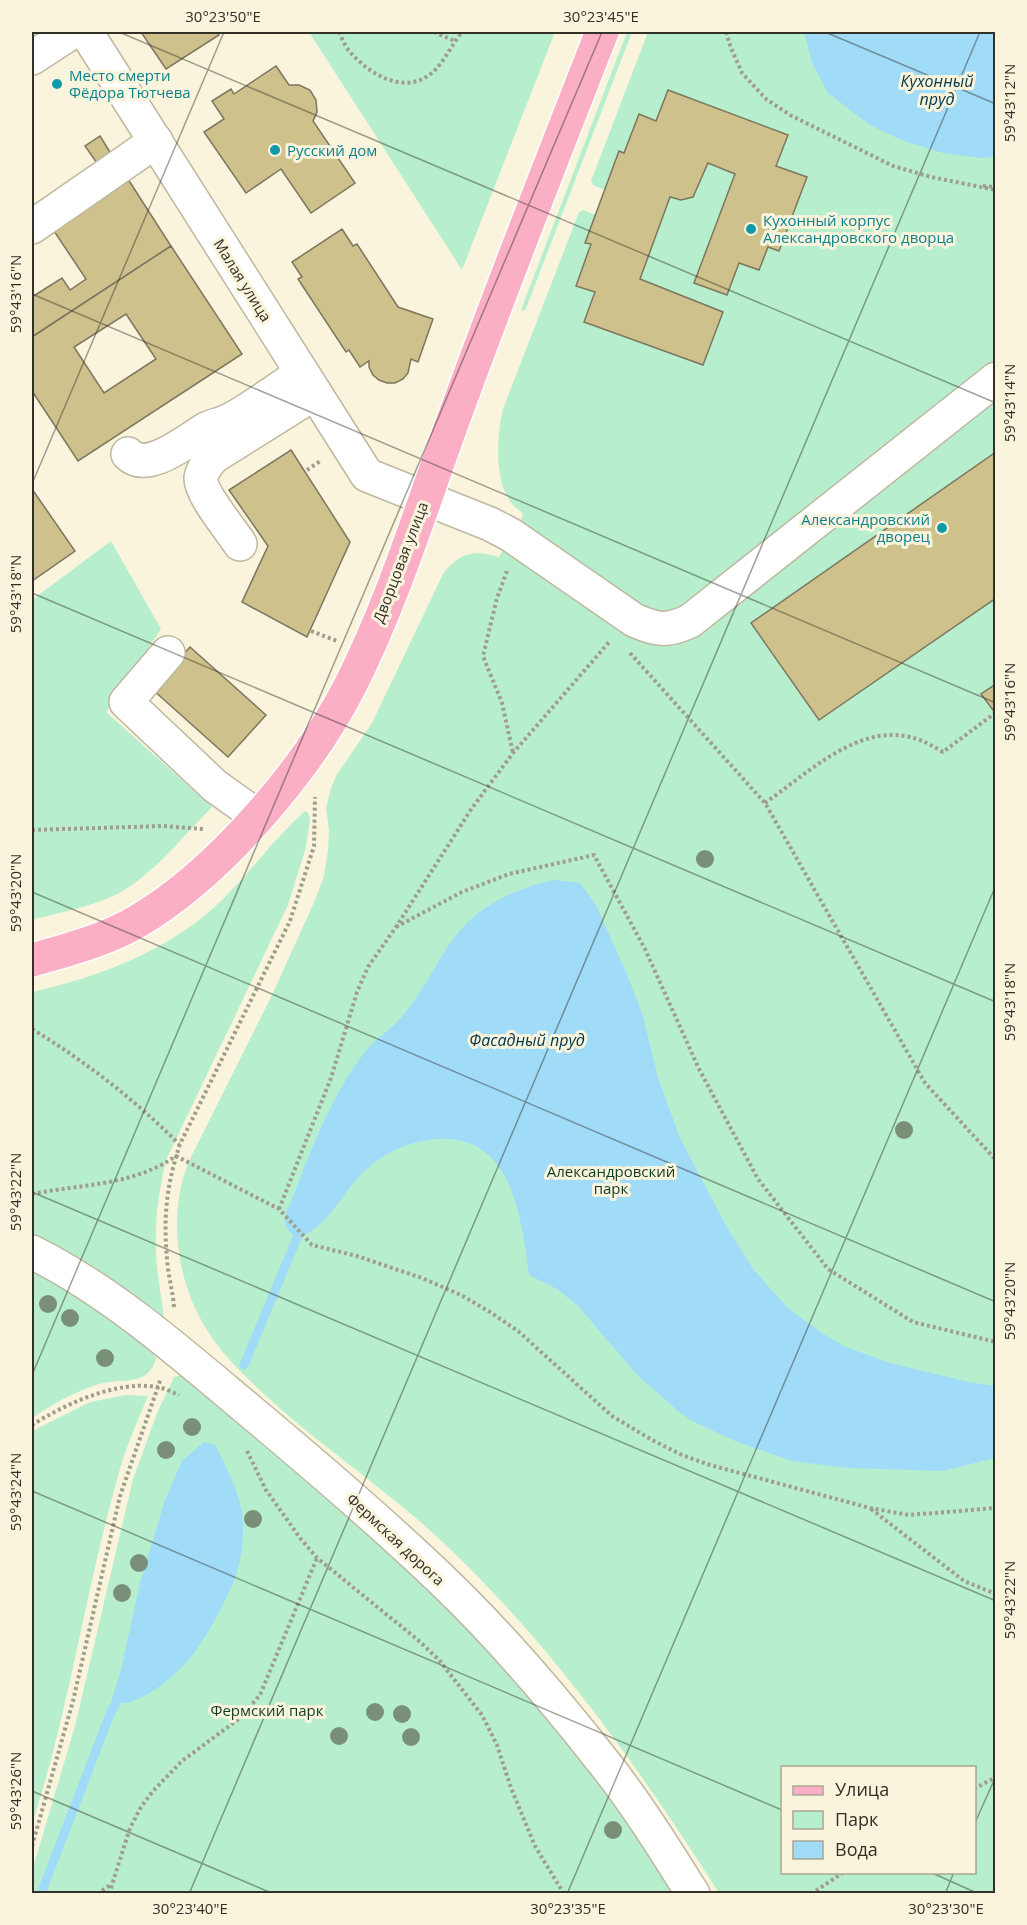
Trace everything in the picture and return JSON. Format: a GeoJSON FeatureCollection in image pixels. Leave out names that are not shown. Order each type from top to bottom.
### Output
{"type":"FeatureCollection","features":[{"type":"Feature","properties":{"kind":"main road","name":"Дворцовая улица"},"geometry":{"type":"LineString","coordinates":[[32,960],[78,947],[136,922],[174,897],[212,864],[258,816],[310,753],[330,722],[351,684],[390,592],[478,351],[602,32]]}},
{"type":"Feature","properties":{"kind":"street"},"geometry":{"type":"LineString","coordinates":[[32,58],[72,32]]}},
{"type":"Feature","properties":{"kind":"street","name":"Малая улица"},"geometry":{"type":"LineString","coordinates":[[86,32],[367,475],[490,524],[511,535],[634,620],[649,627],[663,629],[677,627],[690,621],[996,379]]}},
{"type":"Feature","properties":{"kind":"street"},"geometry":{"type":"LineString","coordinates":[[32,227],[156,141]]}},
{"type":"Feature","properties":{"kind":"street"},"geometry":{"type":"LineString","coordinates":[[128,454],[132,459],[140,461],[156,458],[209,428],[309,383]]}},
{"type":"Feature","properties":{"kind":"street"},"geometry":{"type":"LineString","coordinates":[[240,544],[203,489],[201,478],[205,467],[213,457],[309,383]]}},
{"type":"Feature","properties":{"kind":"street"},"geometry":{"type":"LineString","coordinates":[[168,653],[126,702],[215,786],[258,816]]}},
{"type":"Feature","properties":{"kind":"street","name":"Фермская дорога"},"geometry":{"type":"LineString","coordinates":[[32,1252],[78,1279],[172,1346],[325,1474],[446,1585],[512,1653],[603,1761],[660,1841],[693,1893]]}},
{"type":"Feature","properties":{"kind":"path"},"geometry":{"type":"LineString","coordinates":[[339,32],[349,51],[376,74],[395,83],[416,83],[435,70],[462,32]]}},
{"type":"Feature","properties":{"kind":"path"},"geometry":{"type":"LineString","coordinates":[[434,32],[455,41]]}},
{"type":"Feature","properties":{"kind":"path"},"geometry":{"type":"LineString","coordinates":[[726,32],[742,73],[766,99],[790,116],[893,166],[970,186],[996,188]]}},
{"type":"Feature","properties":{"kind":"path"},"geometry":{"type":"LineString","coordinates":[[307,470],[323,460]]}},
{"type":"Feature","properties":{"kind":"path"},"geometry":{"type":"LineString","coordinates":[[508,569],[497,598],[483,656],[502,703],[513,753]]}},
{"type":"Feature","properties":{"kind":"path"},"geometry":{"type":"LineString","coordinates":[[311,631],[341,643]]}},
{"type":"Feature","properties":{"kind":"path"},"geometry":{"type":"LineString","coordinates":[[279,1209],[331,1078],[357,992],[368,967],[471,808],[513,753],[614,636]]}},
{"type":"Feature","properties":{"kind":"path"},"geometry":{"type":"LineString","coordinates":[[622,644],[765,803],[925,1083],[996,1160]]}},
{"type":"Feature","properties":{"kind":"path"},"geometry":{"type":"LineString","coordinates":[[765,803],[839,751],[864,738],[904,735],[924,741],[943,752],[995,713]]}},
{"type":"Feature","properties":{"kind":"path"},"geometry":{"type":"LineString","coordinates":[[32,830],[163,826],[207,829]]}},
{"type":"Feature","properties":{"kind":"path"},"geometry":{"type":"LineString","coordinates":[[396,927],[462,892],[508,874],[594,855],[645,949],[699,1069],[758,1179],[828,1269],[914,1322],[996,1342]]}},
{"type":"Feature","properties":{"kind":"path"},"geometry":{"type":"LineString","coordinates":[[32,1029],[102,1075],[147,1112],[180,1144]]}},
{"type":"Feature","properties":{"kind":"path"},"geometry":{"type":"LineString","coordinates":[[32,1194],[129,1178],[150,1171],[176,1156],[279,1209],[312,1245],[392,1267],[460,1295],[519,1331],[612,1416],[682,1455],[710,1466],[870,1508],[909,1515],[996,1508]]}},
{"type":"Feature","properties":{"kind":"path"},"geometry":{"type":"LineString","coordinates":[[32,1187],[37,1193]]}},
{"type":"Feature","properties":{"kind":"path"},"geometry":{"type":"LineString","coordinates":[[32,1425],[80,1400],[135,1385],[158,1387],[183,1396]]}},
{"type":"Feature","properties":{"kind":"path"},"geometry":{"type":"LineString","coordinates":[[246,1448],[266,1490],[317,1558],[418,1640],[439,1660],[482,1715],[497,1745],[511,1788],[535,1846],[564,1893]]}},
{"type":"Feature","properties":{"kind":"path"},"geometry":{"type":"LineString","coordinates":[[870,1508],[964,1581],[996,1594]]}},
{"type":"Feature","properties":{"kind":"path"},"geometry":{"type":"LineString","coordinates":[[109,1893],[130,1828],[153,1791],[182,1761],[240,1718],[260,1695],[317,1558]]}},
{"type":"Feature","properties":{"kind":"path"},"geometry":{"type":"LineString","coordinates":[[976,1788],[996,1777]]}},
{"type":"Feature","properties":{"kind":"path"},"geometry":{"type":"LineString","coordinates":[[811,1893],[841,1874]]}},
{"type":"Feature","properties":{"kind":"path"},"geometry":{"type":"LineString","coordinates":[[97,1893],[112,1884]]}},
{"type":"Feature","properties":{"kind":"green space"},"geometry":{"type":"Polygon","coordinates":[[[309,32],[555,32],[462,270],[309,32]]]}},
{"type":"Feature","properties":{"kind":"green space"},"geometry":{"type":"Polygon","coordinates":[[[627,32],[632,32],[525,311],[521,310],[627,32]]]}},
{"type":"Feature","properties":{"kind":"green space","name":"Александровский парк"},"geometry":{"type":"Polygon","coordinates":[[[648,32],[995,32],[995,1893],[719,1893],[596,1714],[527,1630],[490,1589],[430,1531],[290,1417],[233,1364],[205,1327],[187,1288],[182,1268],[178,1246],[178,1204],[188,1163],[272,995],[316,898],[324,876],[328,850],[329,831],[326,808],[336,776],[372,723],[443,574],[455,561],[467,555],[482,553],[499,557],[522,518],[523,513],[513,505],[501,481],[498,451],[503,409],[579,212],[583,210],[595,215],[605,190],[593,185],[591,181],[648,32]]]}},
{"type":"Feature","properties":{"kind":"green space"},"geometry":{"type":"Polygon","coordinates":[[[111,541],[161,629],[106,712],[212,807],[164,858],[143,877],[121,892],[109,898],[32,920],[32,600],[111,541]]]}},
{"type":"Feature","properties":{"kind":"green space"},"geometry":{"type":"Polygon","coordinates":[[[305,811],[310,819],[306,847],[288,905],[167,1158],[159,1194],[156,1230],[157,1262],[164,1319],[161,1324],[32,1234],[32,992],[109,969],[158,947],[181,933],[223,899],[305,811]]]}},
{"type":"Feature","properties":{"kind":"green space"},"geometry":{"type":"Polygon","coordinates":[[[32,1265],[56,1278],[153,1351],[156,1359],[149,1372],[138,1379],[109,1382],[88,1388],[59,1401],[32,1418],[32,1265]]]}},
{"type":"Feature","properties":{"kind":"green space","name":"Фермский парк"},"geometry":{"type":"Polygon","coordinates":[[[182,1375],[249,1426],[436,1594],[471,1629],[574,1746],[677,1894],[32,1894],[32,1871],[75,1726],[133,1479],[157,1413],[174,1377],[182,1375]]]}},
{"type":"Feature","properties":{"kind":"green space"},"geometry":{"type":"Polygon","coordinates":[[[125,1395],[148,1396],[126,1450],[108,1513],[68,1692],[32,1824],[32,1431],[90,1402],[125,1395]]]}},
{"type":"Feature","properties":{"kind":"water","name":"Кухонный пруд"},"geometry":{"type":"Polygon","coordinates":[[[804,32],[995,32],[995,157],[981,158],[943,153],[901,140],[870,125],[828,93],[812,63],[804,32]]]}},
{"type":"Feature","properties":{"kind":"water","name":"Фасадный пруд"},"geometry":{"type":"Polygon","coordinates":[[[555,880],[580,883],[596,905],[643,1016],[658,1078],[680,1138],[726,1226],[754,1270],[789,1309],[846,1347],[890,1363],[995,1386],[995,1458],[943,1471],[848,1468],[792,1461],[735,1441],[692,1421],[638,1376],[578,1306],[557,1289],[529,1275],[522,1226],[507,1180],[495,1161],[478,1147],[457,1140],[421,1141],[389,1153],[359,1177],[319,1225],[297,1238],[289,1231],[285,1223],[286,1214],[316,1139],[333,1102],[365,1052],[408,1009],[452,941],[468,922],[504,897],[524,888],[555,880]]]}},
{"type":"Feature","properties":{"kind":"water"},"geometry":{"type":"Polygon","coordinates":[[[204,1442],[215,1445],[241,1506],[242,1542],[235,1578],[213,1623],[187,1661],[169,1679],[148,1694],[137,1700],[116,1703],[112,1698],[121,1670],[140,1583],[165,1500],[182,1461],[204,1442]]]}},
{"type":"Feature","properties":{"kind":"building"},"geometry":{"type":"Polygon","coordinates":[[[141,32],[217,32],[219,35],[166,69],[141,32]]]}},
{"type":"Feature","properties":{"kind":"building","name":"Русский дом"},"geometry":{"type":"Polygon","coordinates":[[[276,66],[289,85],[299,85],[310,90],[316,100],[317,112],[313,121],[355,183],[311,213],[281,169],[246,193],[204,132],[224,119],[212,101],[231,89],[234,94],[276,66]]]}},
{"type":"Feature","properties":{"kind":"building","name":"Кухонный корпус Александровского дворца"},"geometry":{"type":"Polygon","coordinates":[[[668,90],[788,135],[776,166],[807,177],[779,251],[768,247],[759,270],[739,263],[727,295],[694,283],[735,174],[708,163],[693,197],[681,200],[670,197],[640,279],[723,312],[703,365],[584,322],[595,292],[576,286],[591,244],[585,243],[619,151],[624,153],[639,114],[656,121],[668,90]]]}},
{"type":"Feature","properties":{"kind":"building"},"geometry":{"type":"Polygon","coordinates":[[[100,136],[113,157],[99,166],[85,146],[100,136]]]}},
{"type":"Feature","properties":{"kind":"building"},"geometry":{"type":"Polygon","coordinates":[[[126,176],[171,246],[32,337],[32,297],[62,278],[70,290],[86,279],[50,225],[126,176]]]}},
{"type":"Feature","properties":{"kind":"building"},"geometry":{"type":"Polygon","coordinates":[[[342,229],[353,246],[357,244],[398,307],[433,319],[418,362],[411,359],[408,373],[395,383],[379,380],[373,375],[369,361],[360,367],[349,350],[346,352],[298,279],[302,277],[292,262],[342,229]]]}},
{"type":"Feature","properties":{"kind":"building"},"geometry":{"type":"Polygon","coordinates":[[[171,246],[242,354],[78,461],[32,391],[32,337],[171,246]],[[126,314],[74,347],[104,393],[156,359],[126,314]]]}},
{"type":"Feature","properties":{"kind":"building"},"geometry":{"type":"Polygon","coordinates":[[[291,450],[350,542],[307,637],[242,602],[268,546],[229,490],[291,450]]]}},
{"type":"Feature","properties":{"kind":"building","name":"Александровский дворец"},"geometry":{"type":"Polygon","coordinates":[[[993,454],[996,458],[996,598],[819,720],[751,623],[993,454]]]}},
{"type":"Feature","properties":{"kind":"building"},"geometry":{"type":"Polygon","coordinates":[[[32,489],[75,551],[32,581],[32,489]]]}},
{"type":"Feature","properties":{"kind":"building"},"geometry":{"type":"Polygon","coordinates":[[[190,647],[266,715],[228,757],[152,689],[190,647]]]}},
{"type":"Feature","properties":{"kind":"building"},"geometry":{"type":"Polygon","coordinates":[[[996,684],[996,714],[981,694],[996,684]]]}},
{"type":"Feature","properties":{"kind":"waterway"},"geometry":{"type":"LineString","coordinates":[[244,1365],[297,1238]]}},
{"type":"Feature","properties":{"kind":"waterway"},"geometry":{"type":"LineString","coordinates":[[41,1894],[116,1703]]}},
{"type":"Feature","properties":{"kind":"place","name":"Место смерти Фёдора Тютчева"},"geometry":{"type":"Point","coordinates":[57,84]}},
{"type":"Feature","properties":{"kind":"place","name":"Русский дом"},"geometry":{"type":"Point","coordinates":[275,150]}},
{"type":"Feature","properties":{"kind":"place","name":"Кухонный корпус Александровского дворца"},"geometry":{"type":"Point","coordinates":[751,229]}},
{"type":"Feature","properties":{"kind":"place","name":"Александровский дворец"},"geometry":{"type":"Point","coordinates":[942,528]}}]}
